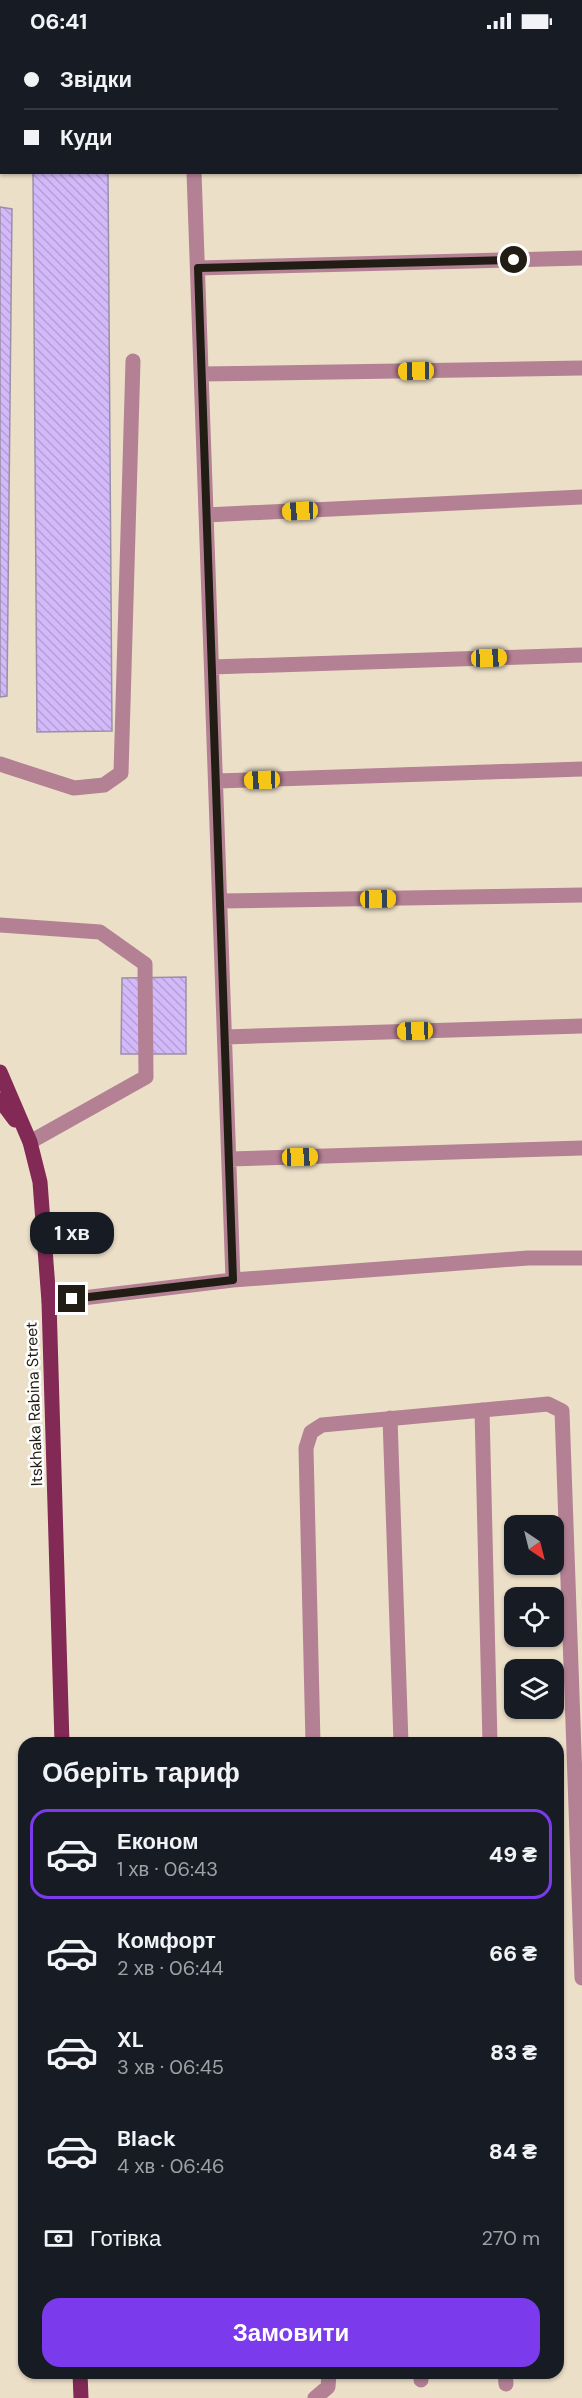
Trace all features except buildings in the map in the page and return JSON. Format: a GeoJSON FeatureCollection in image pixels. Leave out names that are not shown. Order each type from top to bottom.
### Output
{"type":"FeatureCollection","features":[{"type":"Feature","properties":{"kind":"main road","name":"Itskhaka Rabina Street"},"geometry":{"type":"LineString","coordinates":[[0,1072],[30,1142],[40,1182],[49,1302],[62,1737]]}},
{"type":"Feature","properties":{"kind":"main road"},"geometry":{"type":"LineString","coordinates":[[0,1100],[30,1142]]}},
{"type":"Feature","properties":{"kind":"main road"},"geometry":{"type":"LineString","coordinates":[[80,2379],[81,2398]]}},
{"type":"Feature","properties":{"kind":"lane"},"geometry":{"type":"LineString","coordinates":[[194,174],[233,1280]]}},
{"type":"Feature","properties":{"kind":"lane"},"geometry":{"type":"LineString","coordinates":[[198,268],[582,258]]}},
{"type":"Feature","properties":{"kind":"lane"},"geometry":{"type":"LineString","coordinates":[[0,764],[74,788],[104,785],[121,772],[133,361]]}},
{"type":"Feature","properties":{"kind":"lane"},"geometry":{"type":"LineString","coordinates":[[201,374],[582,368]]}},
{"type":"Feature","properties":{"kind":"lane"},"geometry":{"type":"LineString","coordinates":[[206,515],[582,497]]}},
{"type":"Feature","properties":{"kind":"lane"},"geometry":{"type":"LineString","coordinates":[[212,667],[582,655]]}},
{"type":"Feature","properties":{"kind":"lane"},"geometry":{"type":"LineString","coordinates":[[216,781],[582,769]]}},
{"type":"Feature","properties":{"kind":"lane"},"geometry":{"type":"LineString","coordinates":[[220,902],[582,895]]}},
{"type":"Feature","properties":{"kind":"lane"},"geometry":{"type":"LineString","coordinates":[[0,925],[100,932],[145,964],[146,1077],[30,1142]]}},
{"type":"Feature","properties":{"kind":"lane"},"geometry":{"type":"LineString","coordinates":[[225,1036],[582,1026]]}},
{"type":"Feature","properties":{"kind":"lane"},"geometry":{"type":"LineString","coordinates":[[229,1159],[582,1148]]}},
{"type":"Feature","properties":{"kind":"lane"},"geometry":{"type":"LineString","coordinates":[[49,1302],[233,1280],[528,1258],[582,1258]]}},
{"type":"Feature","properties":{"kind":"lane"},"geometry":{"type":"LineString","coordinates":[[313,1737],[306,1448],[311,1432],[322,1425],[548,1404],[562,1411],[565,1438],[582,1978]]}},
{"type":"Feature","properties":{"kind":"lane"},"geometry":{"type":"LineString","coordinates":[[482,1410],[490,1737]]}},
{"type":"Feature","properties":{"kind":"lane"},"geometry":{"type":"LineString","coordinates":[[390,1418],[400,1737]]}},
{"type":"Feature","properties":{"kind":"lane"},"geometry":{"type":"LineString","coordinates":[[315,2398],[328,2387],[329,2379]]}},
{"type":"Feature","properties":{"kind":"route"},"geometry":{"type":"LineString","coordinates":[[72,1299],[233,1280],[198,268],[514,260]]}}]}
